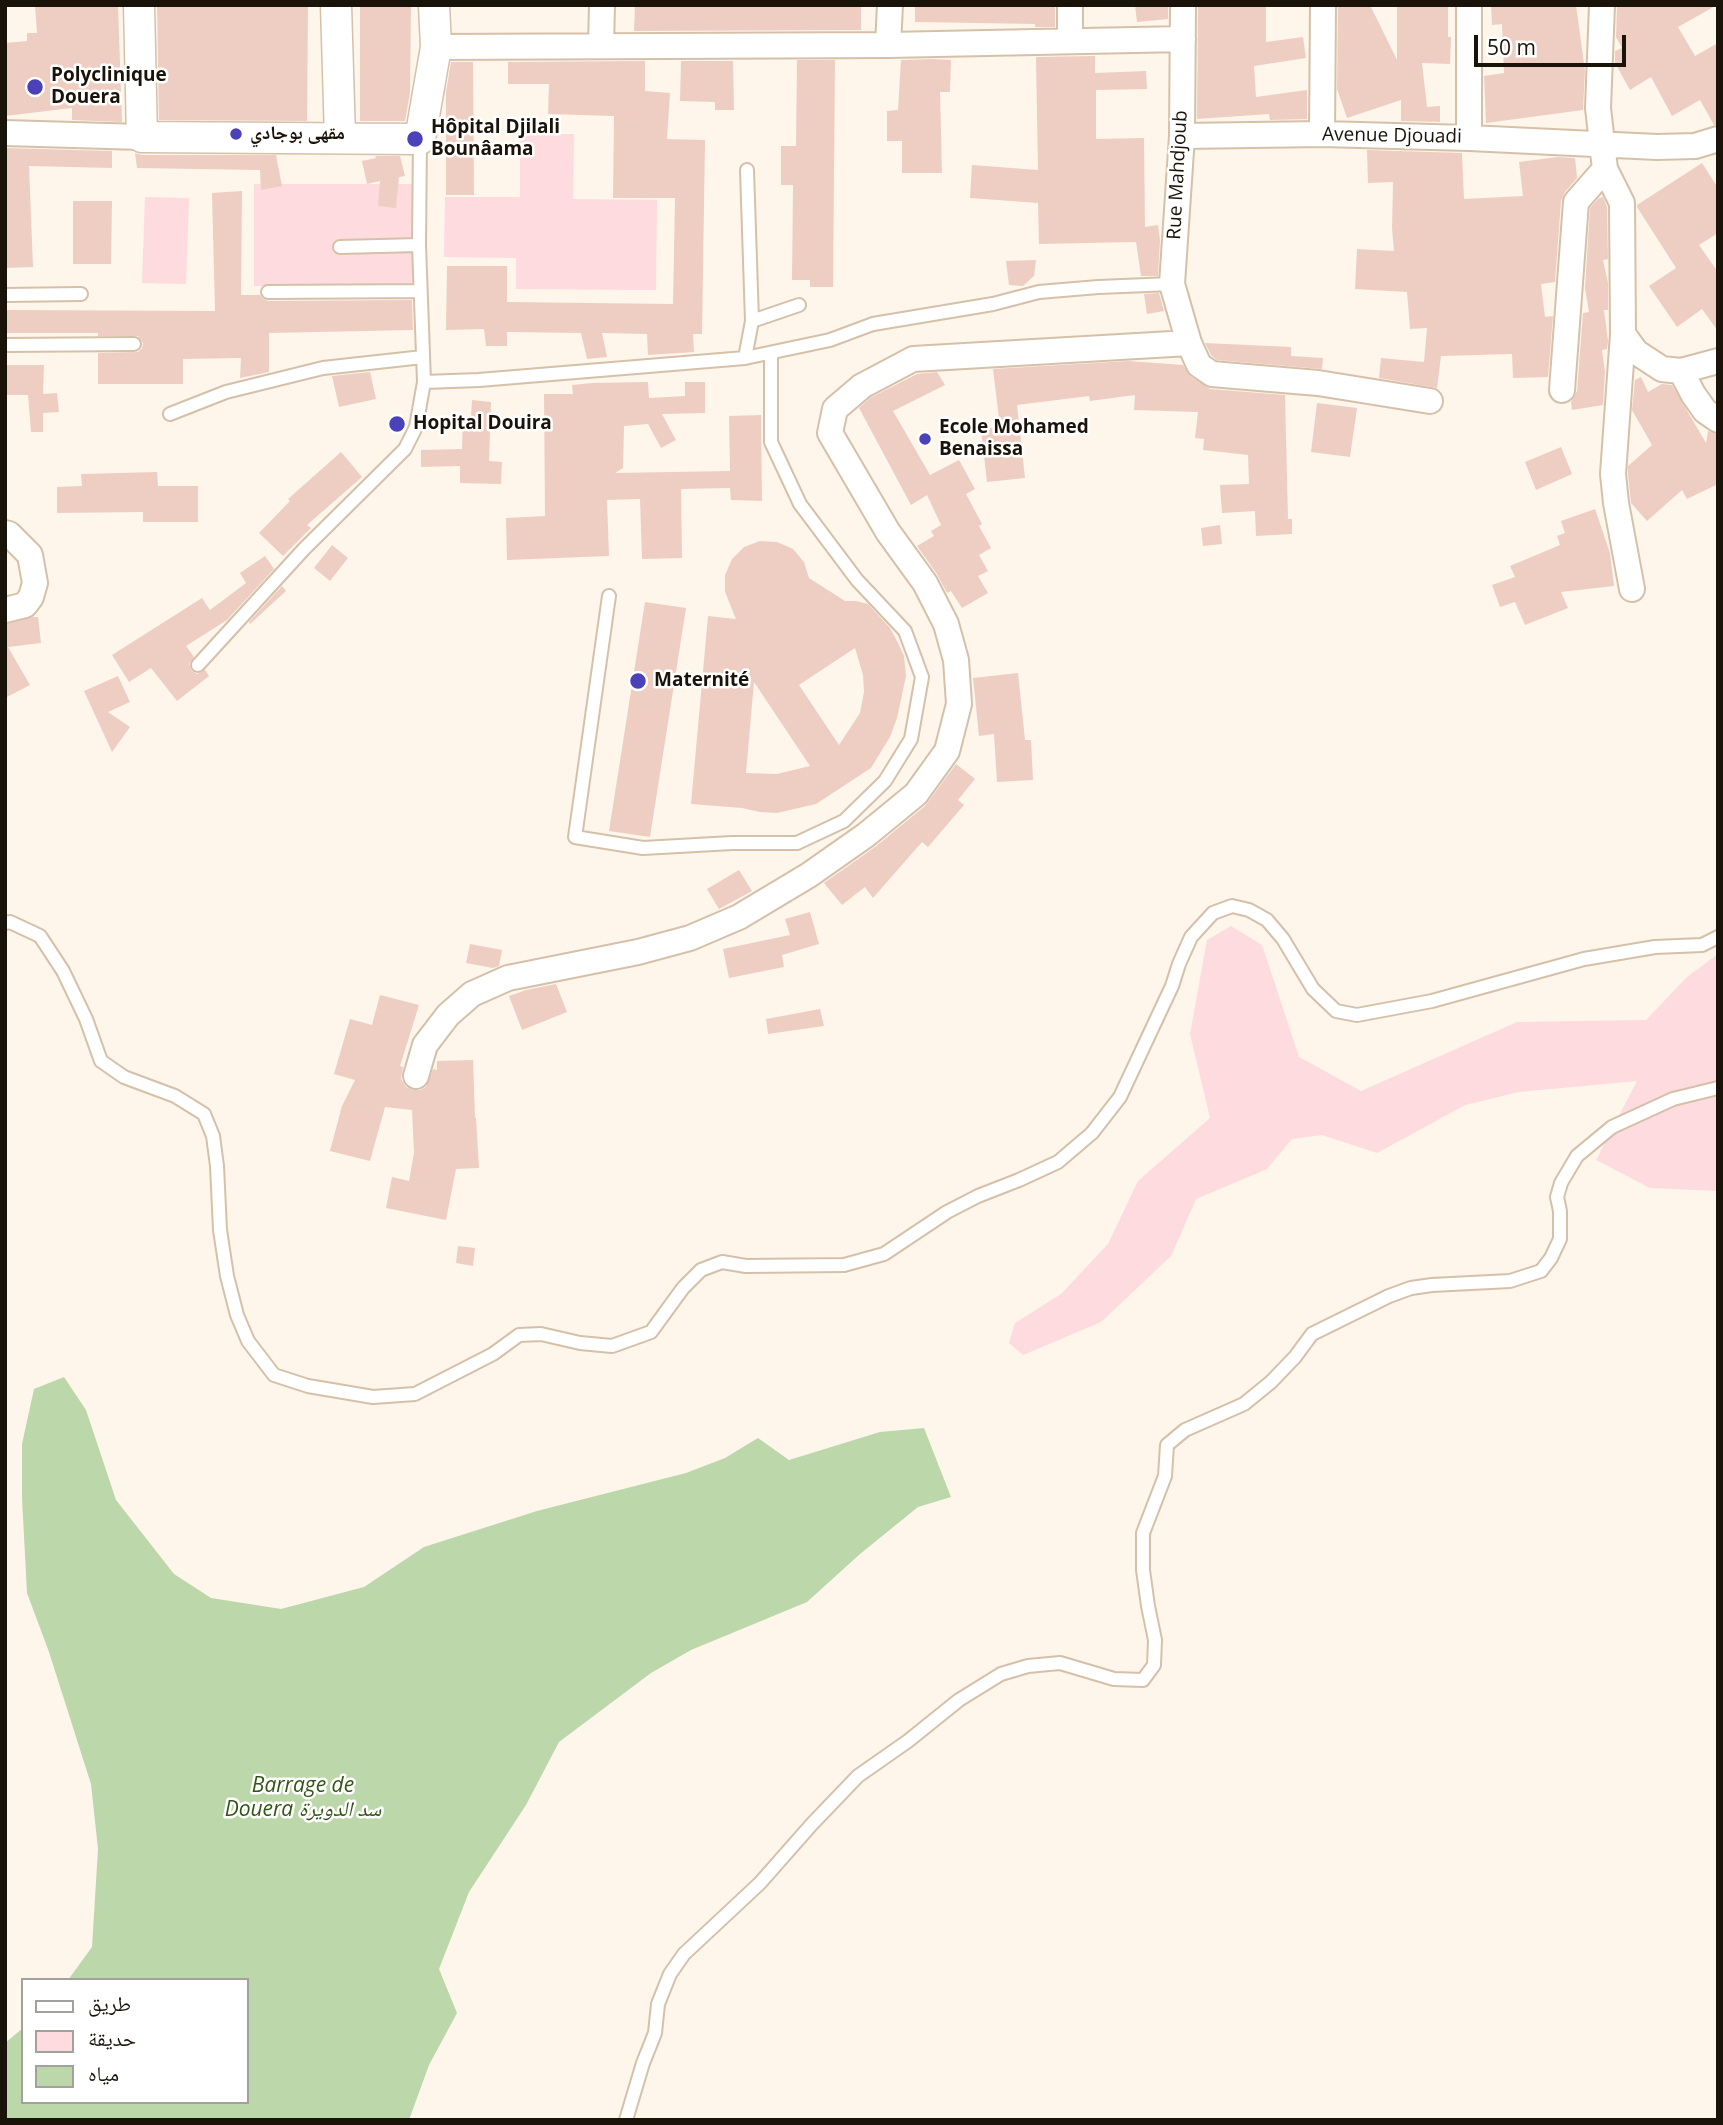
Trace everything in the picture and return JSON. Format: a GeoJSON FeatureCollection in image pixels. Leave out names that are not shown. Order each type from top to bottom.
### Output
{"type":"FeatureCollection","features":[{"type":"Feature","properties":{"kind":"street"},"geometry":{"type":"LineString","coordinates":[[139,5],[142,137]]}},
{"type":"Feature","properties":{"kind":"street"},"geometry":{"type":"LineString","coordinates":[[336,5],[340,138]]}},
{"type":"Feature","properties":{"kind":"street"},"geometry":{"type":"LineString","coordinates":[[5,133],[420,139],[436,47],[435,5]]}},
{"type":"Feature","properties":{"kind":"street"},"geometry":{"type":"LineString","coordinates":[[601,46],[602,5]]}},
{"type":"Feature","properties":{"kind":"street"},"geometry":{"type":"LineString","coordinates":[[888,45],[890,5]]}},
{"type":"Feature","properties":{"kind":"street"},"geometry":{"type":"LineString","coordinates":[[1070,5],[1070,41]]}},
{"type":"Feature","properties":{"kind":"street","name":"Rue Mahdjoub"},"geometry":{"type":"LineString","coordinates":[[1183,5],[1182,136],[1172,284],[1189,343],[1199,365],[1212,374],[1318,383],[1430,401]]}},
{"type":"Feature","properties":{"kind":"street"},"geometry":{"type":"LineString","coordinates":[[1322,134],[1324,5]]}},
{"type":"Feature","properties":{"kind":"street"},"geometry":{"type":"LineString","coordinates":[[1469,5],[1469,138]]}},
{"type":"Feature","properties":{"kind":"street"},"geometry":{"type":"LineString","coordinates":[[1602,5],[1598,108],[1605,169],[1622,203],[1623,334],[1613,474],[1632,589]]}},
{"type":"Feature","properties":{"kind":"street"},"geometry":{"type":"LineString","coordinates":[[436,47],[888,45],[1183,39]]}},
{"type":"Feature","properties":{"kind":"street","name":"Avenue Djouadi"},"geometry":{"type":"LineString","coordinates":[[1182,136],[1322,134],[1670,147],[1695,146],[1718,139]]}},
{"type":"Feature","properties":{"kind":"street"},"geometry":{"type":"LineString","coordinates":[[1562,390],[1576,202],[1605,169]]}},
{"type":"Feature","properties":{"kind":"street"},"geometry":{"type":"LineString","coordinates":[[1623,334],[1636,352],[1662,369],[1681,371],[1718,361]]}},
{"type":"Feature","properties":{"kind":"street"},"geometry":{"type":"LineString","coordinates":[[416,1076],[425,1045],[448,1015],[472,994],[508,978],[690,939],[738,917],[809,875],[866,835],[916,794],[947,751],[959,704],[957,660],[946,624],[925,583],[888,532],[830,433],[835,409],[862,386],[913,359],[1189,343]]}},
{"type":"Feature","properties":{"kind":"street"},"geometry":{"type":"LineString","coordinates":[[1681,371],[1705,411],[1718,420]]}},
{"type":"Feature","properties":{"kind":"street"},"geometry":{"type":"LineString","coordinates":[[5,533],[30,555],[35,583],[31,597],[25,605],[5,610]]}},
{"type":"Feature","properties":{"kind":"lane"},"geometry":{"type":"LineString","coordinates":[[198,665],[304,549],[405,449],[416,427],[424,382],[419,245],[420,139]]}},
{"type":"Feature","properties":{"kind":"lane"},"geometry":{"type":"LineString","coordinates":[[745,358],[752,321],[747,170]]}},
{"type":"Feature","properties":{"kind":"lane"},"geometry":{"type":"LineString","coordinates":[[340,247],[419,245]]}},
{"type":"Feature","properties":{"kind":"lane"},"geometry":{"type":"LineString","coordinates":[[424,382],[479,380],[745,358],[830,340],[873,324],[993,304],[1039,292],[1172,284]]}},
{"type":"Feature","properties":{"kind":"lane"},"geometry":{"type":"LineString","coordinates":[[268,292],[420,291]]}},
{"type":"Feature","properties":{"kind":"lane"},"geometry":{"type":"LineString","coordinates":[[5,295],[81,294]]}},
{"type":"Feature","properties":{"kind":"lane"},"geometry":{"type":"LineString","coordinates":[[752,321],[799,304]]}},
{"type":"Feature","properties":{"kind":"lane"},"geometry":{"type":"LineString","coordinates":[[5,345],[134,344]]}},
{"type":"Feature","properties":{"kind":"lane"},"geometry":{"type":"LineString","coordinates":[[609,596],[575,837],[643,848],[732,843],[797,843],[844,821],[885,781],[911,739],[922,677],[905,631],[857,580],[800,504],[771,442],[771,353]]}},
{"type":"Feature","properties":{"kind":"lane"},"geometry":{"type":"LineString","coordinates":[[170,414],[226,392],[323,368],[423,357]]}},
{"type":"Feature","properties":{"kind":"lane"},"geometry":{"type":"LineString","coordinates":[[5,923],[10,922],[40,936],[64,971],[101,1061],[124,1077],[175,1096],[204,1114],[213,1136],[220,1230],[227,1276],[237,1315],[248,1341],[274,1375],[308,1385],[373,1397],[415,1394],[493,1354],[519,1335],[541,1334],[580,1343],[611,1346],[651,1332],[683,1287],[701,1270],[722,1262],[746,1266],[844,1265],[884,1254],[947,1212],[1058,1162],[1092,1133],[1119,1097],[1172,986],[1191,937],[1213,913],[1233,905],[1267,920],[1283,939],[1313,989],[1336,1011],[1357,1015],[1432,1001],[1584,959],[1655,947],[1702,945],[1718,937]]}},
{"type":"Feature","properties":{"kind":"lane"},"geometry":{"type":"LineString","coordinates":[[626,2120],[655,2033],[658,2004],[670,1974],[684,1954],[760,1883],[858,1776],[959,1700],[1001,1674],[1028,1666],[1060,1663],[1114,1679],[1143,1680],[1154,1665],[1156,1640],[1143,1570],[1143,1533],[1165,1476],[1167,1445],[1185,1430],[1244,1404],[1271,1382],[1312,1334],[1389,1296],[1411,1288],[1432,1285],[1510,1281],[1541,1271],[1560,1239],[1557,1197],[1561,1183],[1577,1156],[1612,1127],[1673,1099],[1718,1088]]}},
{"type":"Feature","properties":{"kind":"green space"},"geometry":{"type":"Polygon","coordinates":[[[520,134],[574,134],[573,199],[657,200],[656,290],[516,289],[516,258],[444,257],[445,197],[520,197],[520,134]]]}},
{"type":"Feature","properties":{"kind":"green space"},"geometry":{"type":"Polygon","coordinates":[[[254,184],[415,184],[415,285],[254,286],[254,184]]]}},
{"type":"Feature","properties":{"kind":"green space"},"geometry":{"type":"Polygon","coordinates":[[[145,197],[189,198],[186,284],[142,283],[145,197]]]}},
{"type":"Feature","properties":{"kind":"green space"},"geometry":{"type":"Polygon","coordinates":[[[1231,926],[1262,945],[1299,1057],[1361,1091],[1517,1022],[1646,1020],[1687,977],[1718,954],[1718,1191],[1650,1188],[1596,1160],[1637,1081],[1519,1092],[1465,1105],[1377,1153],[1322,1135],[1292,1139],[1267,1169],[1196,1199],[1171,1256],[1101,1322],[1023,1355],[1009,1343],[1015,1323],[1061,1294],[1108,1244],[1138,1181],[1210,1118],[1190,1034],[1207,940],[1231,926]]]}},
{"type":"Feature","properties":{"kind":"water","name":"Barrage de Douera سد الدويرة"},"geometry":{"type":"Polygon","coordinates":[[[64,1377],[86,1410],[116,1500],[174,1574],[211,1598],[281,1609],[364,1587],[424,1547],[537,1511],[686,1473],[725,1458],[758,1438],[789,1460],[880,1432],[924,1428],[951,1497],[918,1507],[807,1602],[691,1650],[651,1673],[559,1742],[526,1805],[469,1892],[439,1969],[457,2013],[429,2065],[409,2120],[5,2120],[5,2043],[21,2030],[21,2104],[248,2104],[248,1978],[69,1978],[92,1947],[98,1849],[91,1784],[49,1652],[27,1593],[22,1444],[34,1389],[64,1377]]]}},
{"type":"Feature","properties":{"kind":"building"},"geometry":{"type":"Polygon","coordinates":[[[35,5],[118,5],[122,122],[72,120],[72,108],[5,116],[5,43],[27,41],[27,33],[37,33],[35,5]]]}},
{"type":"Feature","properties":{"kind":"building"},"geometry":{"type":"Polygon","coordinates":[[[157,5],[308,5],[307,121],[159,120],[157,5]]]}},
{"type":"Feature","properties":{"kind":"building"},"geometry":{"type":"Polygon","coordinates":[[[360,5],[411,5],[410,93],[405,121],[360,121],[360,5]]]}},
{"type":"Feature","properties":{"kind":"building"},"geometry":{"type":"Polygon","coordinates":[[[635,5],[861,5],[861,30],[634,31],[635,5]]]}},
{"type":"Feature","properties":{"kind":"building"},"geometry":{"type":"Polygon","coordinates":[[[915,5],[1055,5],[1055,27],[1035,27],[1035,24],[915,22],[915,5]]]}},
{"type":"Feature","properties":{"kind":"building"},"geometry":{"type":"Polygon","coordinates":[[[1135,5],[1168,5],[1168,19],[1137,22],[1135,5]]]}},
{"type":"Feature","properties":{"kind":"building"},"geometry":{"type":"Polygon","coordinates":[[[1198,5],[1266,5],[1266,42],[1303,37],[1306,58],[1254,66],[1256,97],[1307,90],[1307,119],[1270,120],[1269,114],[1197,119],[1198,5]]]}},
{"type":"Feature","properties":{"kind":"building"},"geometry":{"type":"Polygon","coordinates":[[[1338,5],[1370,5],[1397,60],[1397,5],[1448,5],[1450,64],[1422,63],[1427,107],[1440,106],[1440,122],[1401,121],[1401,100],[1347,118],[1337,89],[1338,5]]]}},
{"type":"Feature","properties":{"kind":"building"},"geometry":{"type":"Polygon","coordinates":[[[1491,5],[1576,5],[1585,71],[1583,110],[1486,123],[1484,76],[1504,73],[1502,24],[1492,25],[1491,5]]]}},
{"type":"Feature","properties":{"kind":"building"},"geometry":{"type":"Polygon","coordinates":[[[1617,5],[1717,5],[1678,27],[1695,56],[1718,43],[1718,125],[1714,125],[1700,100],[1672,116],[1651,77],[1630,90],[1615,63],[1615,51],[1622,48],[1616,37],[1617,5]]]}},
{"type":"Feature","properties":{"kind":"building"},"geometry":{"type":"Polygon","coordinates":[[[1095,56],[1095,73],[1146,71],[1147,89],[1096,90],[1096,139],[1144,138],[1145,227],[1158,225],[1158,276],[1141,276],[1136,242],[1039,244],[1038,203],[970,198],[972,165],[1038,170],[1036,57],[1095,56]]]}},
{"type":"Feature","properties":{"kind":"building"},"geometry":{"type":"Polygon","coordinates":[[[797,60],[835,60],[833,287],[810,287],[810,280],[792,280],[793,185],[781,185],[781,146],[796,146],[797,60]]]}},
{"type":"Feature","properties":{"kind":"building"},"geometry":{"type":"Polygon","coordinates":[[[901,60],[951,60],[950,92],[940,92],[942,173],[902,173],[902,141],[887,141],[887,111],[898,110],[901,60]]]}},
{"type":"Feature","properties":{"kind":"building"},"geometry":{"type":"Polygon","coordinates":[[[645,61],[645,91],[670,93],[667,139],[705,140],[702,334],[693,334],[694,352],[648,355],[647,334],[602,333],[607,357],[587,359],[581,333],[507,332],[507,346],[486,346],[484,329],[446,330],[447,266],[507,266],[507,302],[673,304],[675,198],[613,198],[614,116],[548,114],[549,84],[508,84],[508,62],[645,61]]]}},
{"type":"Feature","properties":{"kind":"building"},"geometry":{"type":"Polygon","coordinates":[[[681,61],[733,61],[734,110],[715,110],[715,102],[680,101],[681,61]]]}},
{"type":"Feature","properties":{"kind":"building"},"geometry":{"type":"Polygon","coordinates":[[[451,62],[473,62],[474,195],[446,195],[446,92],[451,62]]]}},
{"type":"Feature","properties":{"kind":"building"},"geometry":{"type":"Polygon","coordinates":[[[5,148],[112,151],[112,168],[29,166],[33,267],[5,268],[5,148]]]}},
{"type":"Feature","properties":{"kind":"building"},"geometry":{"type":"Polygon","coordinates":[[[1367,150],[1462,153],[1464,199],[1523,196],[1519,162],[1558,157],[1575,158],[1577,178],[1561,201],[1555,282],[1541,284],[1545,317],[1553,316],[1548,377],[1513,378],[1512,354],[1441,356],[1437,388],[1379,378],[1381,358],[1424,362],[1427,328],[1410,329],[1407,292],[1355,289],[1357,249],[1394,251],[1393,182],[1368,183],[1367,150]]]}},
{"type":"Feature","properties":{"kind":"building"},"geometry":{"type":"Polygon","coordinates":[[[135,153],[276,155],[282,186],[261,190],[260,170],[137,168],[135,153]]]}},
{"type":"Feature","properties":{"kind":"building"},"geometry":{"type":"Polygon","coordinates":[[[375,156],[400,156],[405,176],[399,177],[396,208],[378,206],[380,181],[367,184],[362,161],[376,158],[375,156]]]}},
{"type":"Feature","properties":{"kind":"building"},"geometry":{"type":"Polygon","coordinates":[[[1702,163],[1718,188],[1718,233],[1699,245],[1718,272],[1718,331],[1702,309],[1677,327],[1649,286],[1676,268],[1637,207],[1702,163]]]}},
{"type":"Feature","properties":{"kind":"building"},"geometry":{"type":"Polygon","coordinates":[[[242,191],[241,295],[260,295],[268,301],[412,300],[413,330],[269,333],[269,372],[240,378],[241,358],[183,359],[183,384],[98,384],[98,353],[138,352],[143,343],[138,336],[5,333],[5,310],[215,311],[212,193],[242,191]]]}},
{"type":"Feature","properties":{"kind":"building"},"geometry":{"type":"Polygon","coordinates":[[[1603,197],[1607,207],[1608,259],[1603,260],[1608,283],[1608,310],[1604,310],[1608,341],[1607,349],[1602,350],[1605,372],[1603,405],[1572,410],[1571,402],[1577,391],[1583,313],[1589,312],[1585,288],[1590,208],[1603,197]]]}},
{"type":"Feature","properties":{"kind":"building"},"geometry":{"type":"Polygon","coordinates":[[[73,201],[112,201],[111,264],[73,264],[73,201]]]}},
{"type":"Feature","properties":{"kind":"building"},"geometry":{"type":"Polygon","coordinates":[[[1036,260],[1034,276],[1023,286],[1009,285],[1006,261],[1036,260]]]}},
{"type":"Feature","properties":{"kind":"building"},"geometry":{"type":"Polygon","coordinates":[[[1159,293],[1164,311],[1147,314],[1144,294],[1159,293]]]}},
{"type":"Feature","properties":{"kind":"building"},"geometry":{"type":"Polygon","coordinates":[[[1205,343],[1291,347],[1291,356],[1323,358],[1322,369],[1217,360],[1205,343]]]}},
{"type":"Feature","properties":{"kind":"building"},"geometry":{"type":"Polygon","coordinates":[[[1128,361],[1183,365],[1191,377],[1210,389],[1285,395],[1288,519],[1292,519],[1292,534],[1256,536],[1255,511],[1222,513],[1220,485],[1249,484],[1248,455],[1203,450],[1204,439],[1195,438],[1198,412],[1134,410],[1135,395],[1090,401],[1089,396],[1017,405],[1025,478],[987,482],[981,429],[1000,427],[993,369],[1128,361]]]}},
{"type":"Feature","properties":{"kind":"building"},"geometry":{"type":"Polygon","coordinates":[[[5,365],[44,365],[43,394],[57,393],[59,412],[43,413],[43,432],[31,432],[28,395],[5,395],[5,365]]]}},
{"type":"Feature","properties":{"kind":"building"},"geometry":{"type":"Polygon","coordinates":[[[370,372],[376,399],[339,407],[332,376],[370,372]]]}},
{"type":"Feature","properties":{"kind":"building"},"geometry":{"type":"Polygon","coordinates":[[[937,372],[945,385],[893,411],[930,475],[959,460],[975,489],[966,494],[991,548],[979,555],[988,571],[978,576],[988,593],[962,608],[951,591],[947,593],[917,546],[934,536],[931,531],[941,525],[927,495],[911,505],[859,408],[870,398],[917,374],[937,372]]]}},
{"type":"Feature","properties":{"kind":"building"},"geometry":{"type":"Polygon","coordinates":[[[1641,377],[1648,392],[1662,384],[1672,385],[1706,443],[1708,431],[1718,435],[1718,484],[1687,499],[1682,490],[1647,521],[1631,503],[1628,474],[1628,466],[1652,445],[1632,410],[1635,380],[1641,377]]]}},
{"type":"Feature","properties":{"kind":"building"},"geometry":{"type":"Polygon","coordinates":[[[648,382],[649,398],[685,396],[685,382],[705,382],[705,413],[662,414],[676,440],[661,448],[648,424],[624,426],[623,468],[615,473],[730,471],[729,416],[761,415],[762,501],[731,500],[730,488],[681,489],[682,558],[642,559],[640,499],[607,500],[609,556],[507,560],[506,518],[545,516],[544,394],[573,394],[572,385],[648,382]]]}},
{"type":"Feature","properties":{"kind":"building"},"geometry":{"type":"Polygon","coordinates":[[[472,400],[491,402],[489,461],[502,462],[501,484],[460,483],[460,466],[421,467],[421,450],[462,449],[463,416],[471,416],[472,400]]]}},
{"type":"Feature","properties":{"kind":"building"},"geometry":{"type":"Polygon","coordinates":[[[1317,403],[1357,408],[1350,457],[1311,452],[1317,403]]]}},
{"type":"Feature","properties":{"kind":"building"},"geometry":{"type":"Polygon","coordinates":[[[1561,447],[1572,474],[1536,490],[1525,462],[1561,447]]]}},
{"type":"Feature","properties":{"kind":"building"},"geometry":{"type":"Polygon","coordinates":[[[341,452],[362,477],[307,525],[311,528],[283,556],[259,533],[290,501],[288,499],[341,452]]]}},
{"type":"Feature","properties":{"kind":"building"},"geometry":{"type":"Polygon","coordinates":[[[157,472],[158,486],[198,486],[198,522],[143,522],[143,512],[57,513],[57,487],[82,486],[81,474],[157,472]]]}},
{"type":"Feature","properties":{"kind":"building"},"geometry":{"type":"Polygon","coordinates":[[[1595,509],[1610,553],[1614,586],[1561,592],[1568,608],[1525,625],[1515,602],[1500,607],[1492,585],[1515,577],[1510,566],[1560,545],[1557,536],[1565,533],[1561,521],[1595,509]]]}},
{"type":"Feature","properties":{"kind":"building"},"geometry":{"type":"Polygon","coordinates":[[[1220,525],[1222,544],[1203,546],[1201,528],[1220,525]]]}},
{"type":"Feature","properties":{"kind":"building"},"geometry":{"type":"Polygon","coordinates":[[[760,541],[777,542],[793,549],[804,562],[809,578],[845,601],[868,604],[890,628],[904,656],[906,676],[897,718],[890,737],[871,768],[816,804],[777,813],[691,804],[708,616],[736,619],[725,592],[725,575],[732,559],[744,547],[760,541]],[[855,648],[799,685],[839,745],[860,713],[864,692],[863,675],[855,648]],[[754,682],[746,773],[777,774],[810,766],[754,682]]]}},
{"type":"Feature","properties":{"kind":"building"},"geometry":{"type":"Polygon","coordinates":[[[332,545],[348,558],[330,581],[314,568],[332,545]]]}},
{"type":"Feature","properties":{"kind":"building"},"geometry":{"type":"Polygon","coordinates":[[[265,556],[274,569],[227,620],[186,646],[194,657],[189,664],[192,671],[197,674],[205,670],[209,676],[177,701],[151,668],[129,682],[112,655],[202,598],[210,610],[246,583],[240,573],[265,556]]]}},
{"type":"Feature","properties":{"kind":"building"},"geometry":{"type":"Polygon","coordinates":[[[282,586],[286,591],[250,624],[249,622],[282,586]]]}},
{"type":"Feature","properties":{"kind":"building"},"geometry":{"type":"Polygon","coordinates":[[[645,602],[686,608],[650,837],[609,831],[645,602]]]}},
{"type":"Feature","properties":{"kind":"building"},"geometry":{"type":"Polygon","coordinates":[[[38,617],[41,643],[8,647],[30,685],[5,698],[5,624],[38,617]]]}},
{"type":"Feature","properties":{"kind":"building"},"geometry":{"type":"Polygon","coordinates":[[[1018,673],[1025,740],[1031,740],[1033,780],[997,782],[994,734],[979,736],[973,678],[1018,673]]]}},
{"type":"Feature","properties":{"kind":"building"},"geometry":{"type":"Polygon","coordinates":[[[118,676],[130,702],[108,712],[130,727],[112,752],[84,691],[118,676]]]}},
{"type":"Feature","properties":{"kind":"building"},"geometry":{"type":"Polygon","coordinates":[[[956,764],[975,779],[958,800],[964,805],[928,847],[922,842],[873,898],[865,887],[842,905],[824,883],[875,847],[925,806],[956,764]]]}},
{"type":"Feature","properties":{"kind":"building"},"geometry":{"type":"Polygon","coordinates":[[[739,870],[752,891],[719,909],[707,889],[739,870]]]}},
{"type":"Feature","properties":{"kind":"building"},"geometry":{"type":"Polygon","coordinates":[[[810,912],[819,944],[782,955],[784,967],[729,978],[723,949],[790,935],[785,919],[810,912]]]}},
{"type":"Feature","properties":{"kind":"building"},"geometry":{"type":"Polygon","coordinates":[[[470,944],[502,950],[499,966],[493,968],[466,963],[470,944]]]}},
{"type":"Feature","properties":{"kind":"building"},"geometry":{"type":"Polygon","coordinates":[[[556,984],[567,1012],[522,1030],[509,996],[556,984]]]}},
{"type":"Feature","properties":{"kind":"building"},"geometry":{"type":"Polygon","coordinates":[[[380,995],[419,1005],[400,1066],[403,1067],[401,1079],[406,1087],[420,1090],[426,1087],[433,1069],[437,1070],[437,1061],[473,1060],[479,1168],[456,1169],[446,1220],[386,1208],[392,1177],[409,1181],[414,1153],[412,1110],[385,1107],[370,1161],[330,1151],[342,1106],[355,1080],[334,1074],[350,1019],[372,1025],[380,995]]]}},
{"type":"Feature","properties":{"kind":"building"},"geometry":{"type":"Polygon","coordinates":[[[820,1009],[824,1026],[768,1034],[766,1019],[820,1009]]]}},
{"type":"Feature","properties":{"kind":"building"},"geometry":{"type":"Polygon","coordinates":[[[458,1246],[475,1248],[473,1266],[456,1263],[458,1246]]]}},
{"type":"Feature","properties":{"kind":"place","name":"Polyclinique Douera"},"geometry":{"type":"Point","coordinates":[35,87]}},
{"type":"Feature","properties":{"kind":"place","name":"مقهى بوجادي"},"geometry":{"type":"Point","coordinates":[236,134]}},
{"type":"Feature","properties":{"kind":"place","name":"Hôpital Djilali Bounâama"},"geometry":{"type":"Point","coordinates":[415,139]}},
{"type":"Feature","properties":{"kind":"place","name":"Hopital Douira"},"geometry":{"type":"Point","coordinates":[397,424]}},
{"type":"Feature","properties":{"kind":"place","name":"Ecole Mohamed Benaissa"},"geometry":{"type":"Point","coordinates":[925,439]}},
{"type":"Feature","properties":{"kind":"place","name":"Maternité"},"geometry":{"type":"Point","coordinates":[638,681]}}]}
